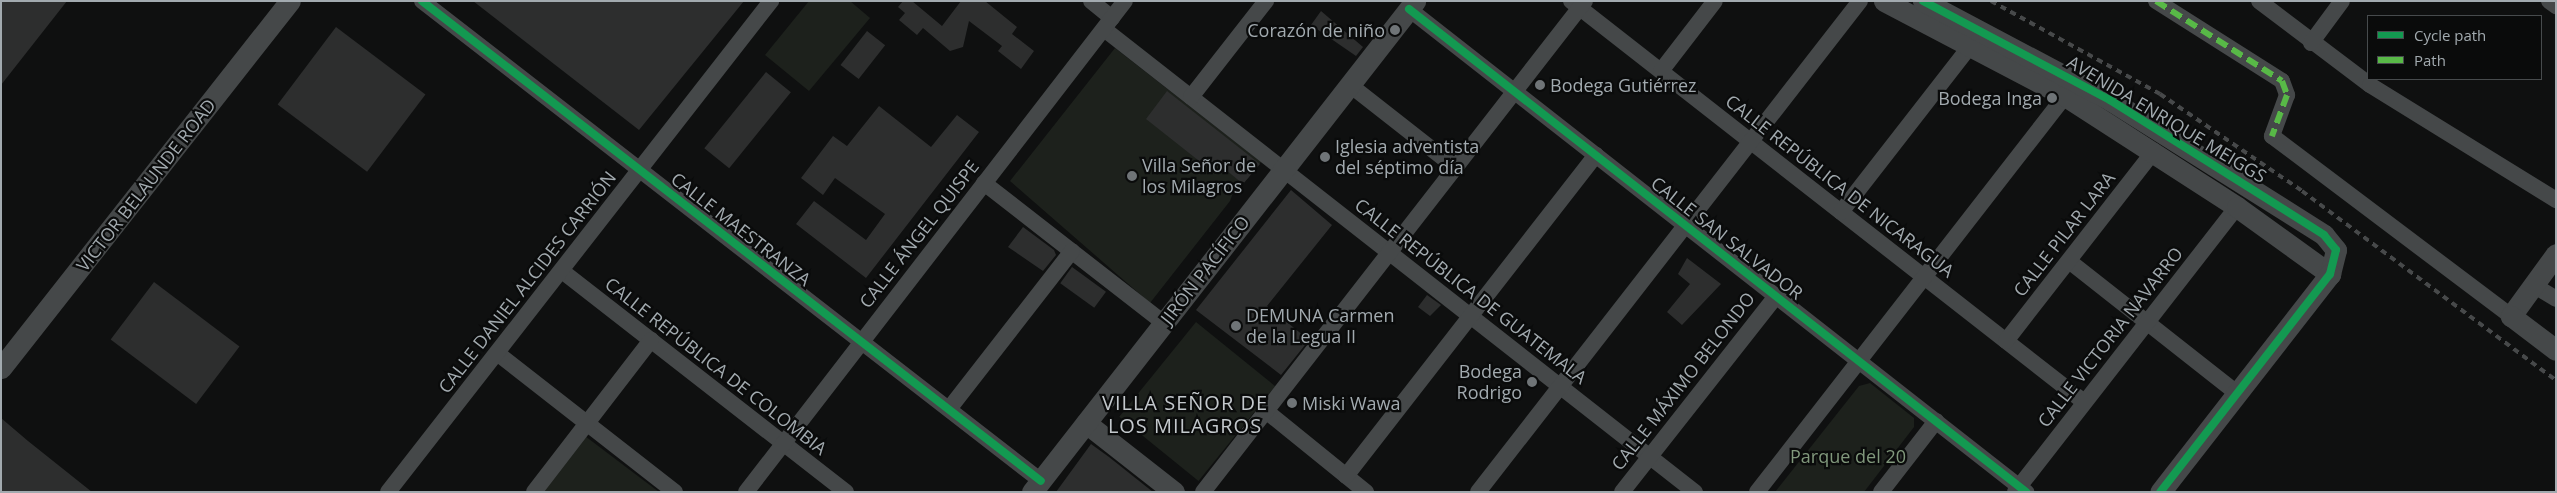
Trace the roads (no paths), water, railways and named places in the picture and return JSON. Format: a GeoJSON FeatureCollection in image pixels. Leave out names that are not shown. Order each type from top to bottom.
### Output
{"type":"FeatureCollection","features":[{"type":"Feature","properties":{"kind":"street","name":"VICTOR BELAUNDE ROAD"},"geometry":{"type":"LineString","coordinates":[[1,368],[290,1]]}},
{"type":"Feature","properties":{"kind":"street","name":"CALLE MAESTRANZA"},"geometry":{"type":"LineString","coordinates":[[422,1],[949,409],[1036,486]]}},
{"type":"Feature","properties":{"kind":"street","name":"CALLE DANIEL ALCIDES CARRIÓN"},"geometry":{"type":"LineString","coordinates":[[388,492],[771,1]]}},
{"type":"Feature","properties":{"kind":"street","name":"CALLE REPÚBLICA DE GUATEMALA"},"geometry":{"type":"LineString","coordinates":[[1091,1],[1108,23],[1191,97],[1695,492]]}},
{"type":"Feature","properties":{"kind":"street","name":"CALLE ÁNGEL QUISPE"},"geometry":{"type":"LineString","coordinates":[[746,492],[1125,1]]}},
{"type":"Feature","properties":{"kind":"street"},"geometry":{"type":"LineString","coordinates":[[1191,97],[1266,1]]}},
{"type":"Feature","properties":{"kind":"street"},"geometry":{"type":"LineString","coordinates":[[1661,71],[1716,1]]}},
{"type":"Feature","properties":{"kind":"street"},"geometry":{"type":"LineString","coordinates":[[1478,492],[1860,1]]}},
{"type":"Feature","properties":{"kind":"street","name":"AVENIDA ENRIQUE MEIGGS"},"geometry":{"type":"LineString","coordinates":[[1884,1],[1972,44],[2065,96],[2154,151],[2237,207],[2330,274],[2336,250],[2324,235],[2110,100],[1923,1]]}},
{"type":"Feature","properties":{"kind":"street"},"geometry":{"type":"LineString","coordinates":[[2156,1],[2282,81],[2287,95],[2272,136],[2556,350]]}},
{"type":"Feature","properties":{"kind":"street"},"geometry":{"type":"LineString","coordinates":[[2259,1],[2311,43],[2370,85],[2556,200]]}},
{"type":"Feature","properties":{"kind":"street"},"geometry":{"type":"LineString","coordinates":[[2311,43],[2342,1]]}},
{"type":"Feature","properties":{"kind":"street"},"geometry":{"type":"LineString","coordinates":[[2549,1],[2556,6]]}},
{"type":"Feature","properties":{"kind":"street"},"geometry":{"type":"LineString","coordinates":[[1203,492],[1515,92],[1579,4]]}},
{"type":"Feature","properties":{"kind":"street","name":"CALLE REPÚBLICA DE NICARAGUA"},"geometry":{"type":"LineString","coordinates":[[1579,4],[1751,142],[2084,402]]}},
{"type":"Feature","properties":{"kind":"street","name":"CALLE SAN SALVADOR"},"geometry":{"type":"LineString","coordinates":[[1412,5],[1515,92],[1936,421],[2020,490]]}},
{"type":"Feature","properties":{"kind":"street","name":"JIRÓN PACÍFICO"},"geometry":{"type":"LineString","coordinates":[[1036,486],[1412,5]]}},
{"type":"Feature","properties":{"kind":"street"},"geometry":{"type":"LineString","coordinates":[[1841,212],[1972,44]]}},
{"type":"Feature","properties":{"kind":"street"},"geometry":{"type":"LineString","coordinates":[[1350,85],[1456,168]]}},
{"type":"Feature","properties":{"kind":"street"},"geometry":{"type":"LineString","coordinates":[[1757,492],[2065,96]]}},
{"type":"Feature","properties":{"kind":"street","name":"CALLE PILAR LARA"},"geometry":{"type":"LineString","coordinates":[[2006,341],[2154,151]]}},
{"type":"Feature","properties":{"kind":"street"},"geometry":{"type":"LineString","coordinates":[[1346,476],[1596,155]]}},
{"type":"Feature","properties":{"kind":"street"},"geometry":{"type":"LineString","coordinates":[[984,183],[1164,323]]}},
{"type":"Feature","properties":{"kind":"street","name":"CALLE VICTORIA NAVARRO"},"geometry":{"type":"LineString","coordinates":[[2020,490],[2084,402],[2237,207]]}},
{"type":"Feature","properties":{"kind":"street"},"geometry":{"type":"LineString","coordinates":[[949,409],[1072,251]]}},
{"type":"Feature","properties":{"kind":"street"},"geometry":{"type":"LineString","coordinates":[[2511,316],[2556,254]]}},
{"type":"Feature","properties":{"kind":"street"},"geometry":{"type":"LineString","coordinates":[[2068,261],[2237,393]]}},
{"type":"Feature","properties":{"kind":"street","name":"CALLE REPÚBLICA DE COLOMBIA"},"geometry":{"type":"LineString","coordinates":[[562,271],[846,492]]}},
{"type":"Feature","properties":{"kind":"street"},"geometry":{"type":"LineString","coordinates":[[2160,492],[2330,274]]}},
{"type":"Feature","properties":{"kind":"street"},"geometry":{"type":"LineString","coordinates":[[2533,285],[2556,299]]}},
{"type":"Feature","properties":{"kind":"street","name":"CALLE MÁXIMO BELONDO"},"geometry":{"type":"LineString","coordinates":[[1622,492],[1776,296]]}},
{"type":"Feature","properties":{"kind":"street"},"geometry":{"type":"LineString","coordinates":[[534,492],[651,340]]}},
{"type":"Feature","properties":{"kind":"street"},"geometry":{"type":"LineString","coordinates":[[497,353],[675,492]]}},
{"type":"Feature","properties":{"kind":"street"},"geometry":{"type":"LineString","coordinates":[[1266,411],[1366,492]]}},
{"type":"Feature","properties":{"kind":"street"},"geometry":{"type":"LineString","coordinates":[[1881,492],[1936,421]]}},
{"type":"Feature","properties":{"kind":"street"},"geometry":{"type":"LineString","coordinates":[[1086,423],[1174,492]]}},
{"type":"Feature","properties":{"kind":"railway"},"geometry":{"type":"LineString","coordinates":[[1991,1],[2160,94],[2302,191],[2556,380]]}},
{"type":"Feature","properties":{"kind":"place","name":"Corazón de niño"},"geometry":{"type":"Point","coordinates":[1395,30]}},
{"type":"Feature","properties":{"kind":"place","name":"Bodega Gutiérrez"},"geometry":{"type":"Point","coordinates":[1540,85]}},
{"type":"Feature","properties":{"kind":"place","name":"Bodega Inga"},"geometry":{"type":"Point","coordinates":[2052,98]}},
{"type":"Feature","properties":{"kind":"place","name":"Iglesia adventista del séptimo día"},"geometry":{"type":"Point","coordinates":[1325,157]}},
{"type":"Feature","properties":{"kind":"place","name":"Villa Señor de los Milagros"},"geometry":{"type":"Point","coordinates":[1132,176]}},
{"type":"Feature","properties":{"kind":"place","name":"DEMUNA Carmen de la Legua II"},"geometry":{"type":"Point","coordinates":[1236,326]}},
{"type":"Feature","properties":{"kind":"place","name":"Bodega Rodrigo"},"geometry":{"type":"Point","coordinates":[1532,382]}},
{"type":"Feature","properties":{"kind":"place","name":"Miski Wawa"},"geometry":{"type":"Point","coordinates":[1292,403]}},
{"type":"Feature","properties":{"kind":"district","name":"VILLA SEÑOR DE LOS MILAGROS"},"geometry":{"type":"Point","coordinates":[1185,414]}},
{"type":"Feature","properties":{"kind":"park label","name":"Parque del 20"},"geometry":{"type":"Point","coordinates":[1848,456]}}]}
